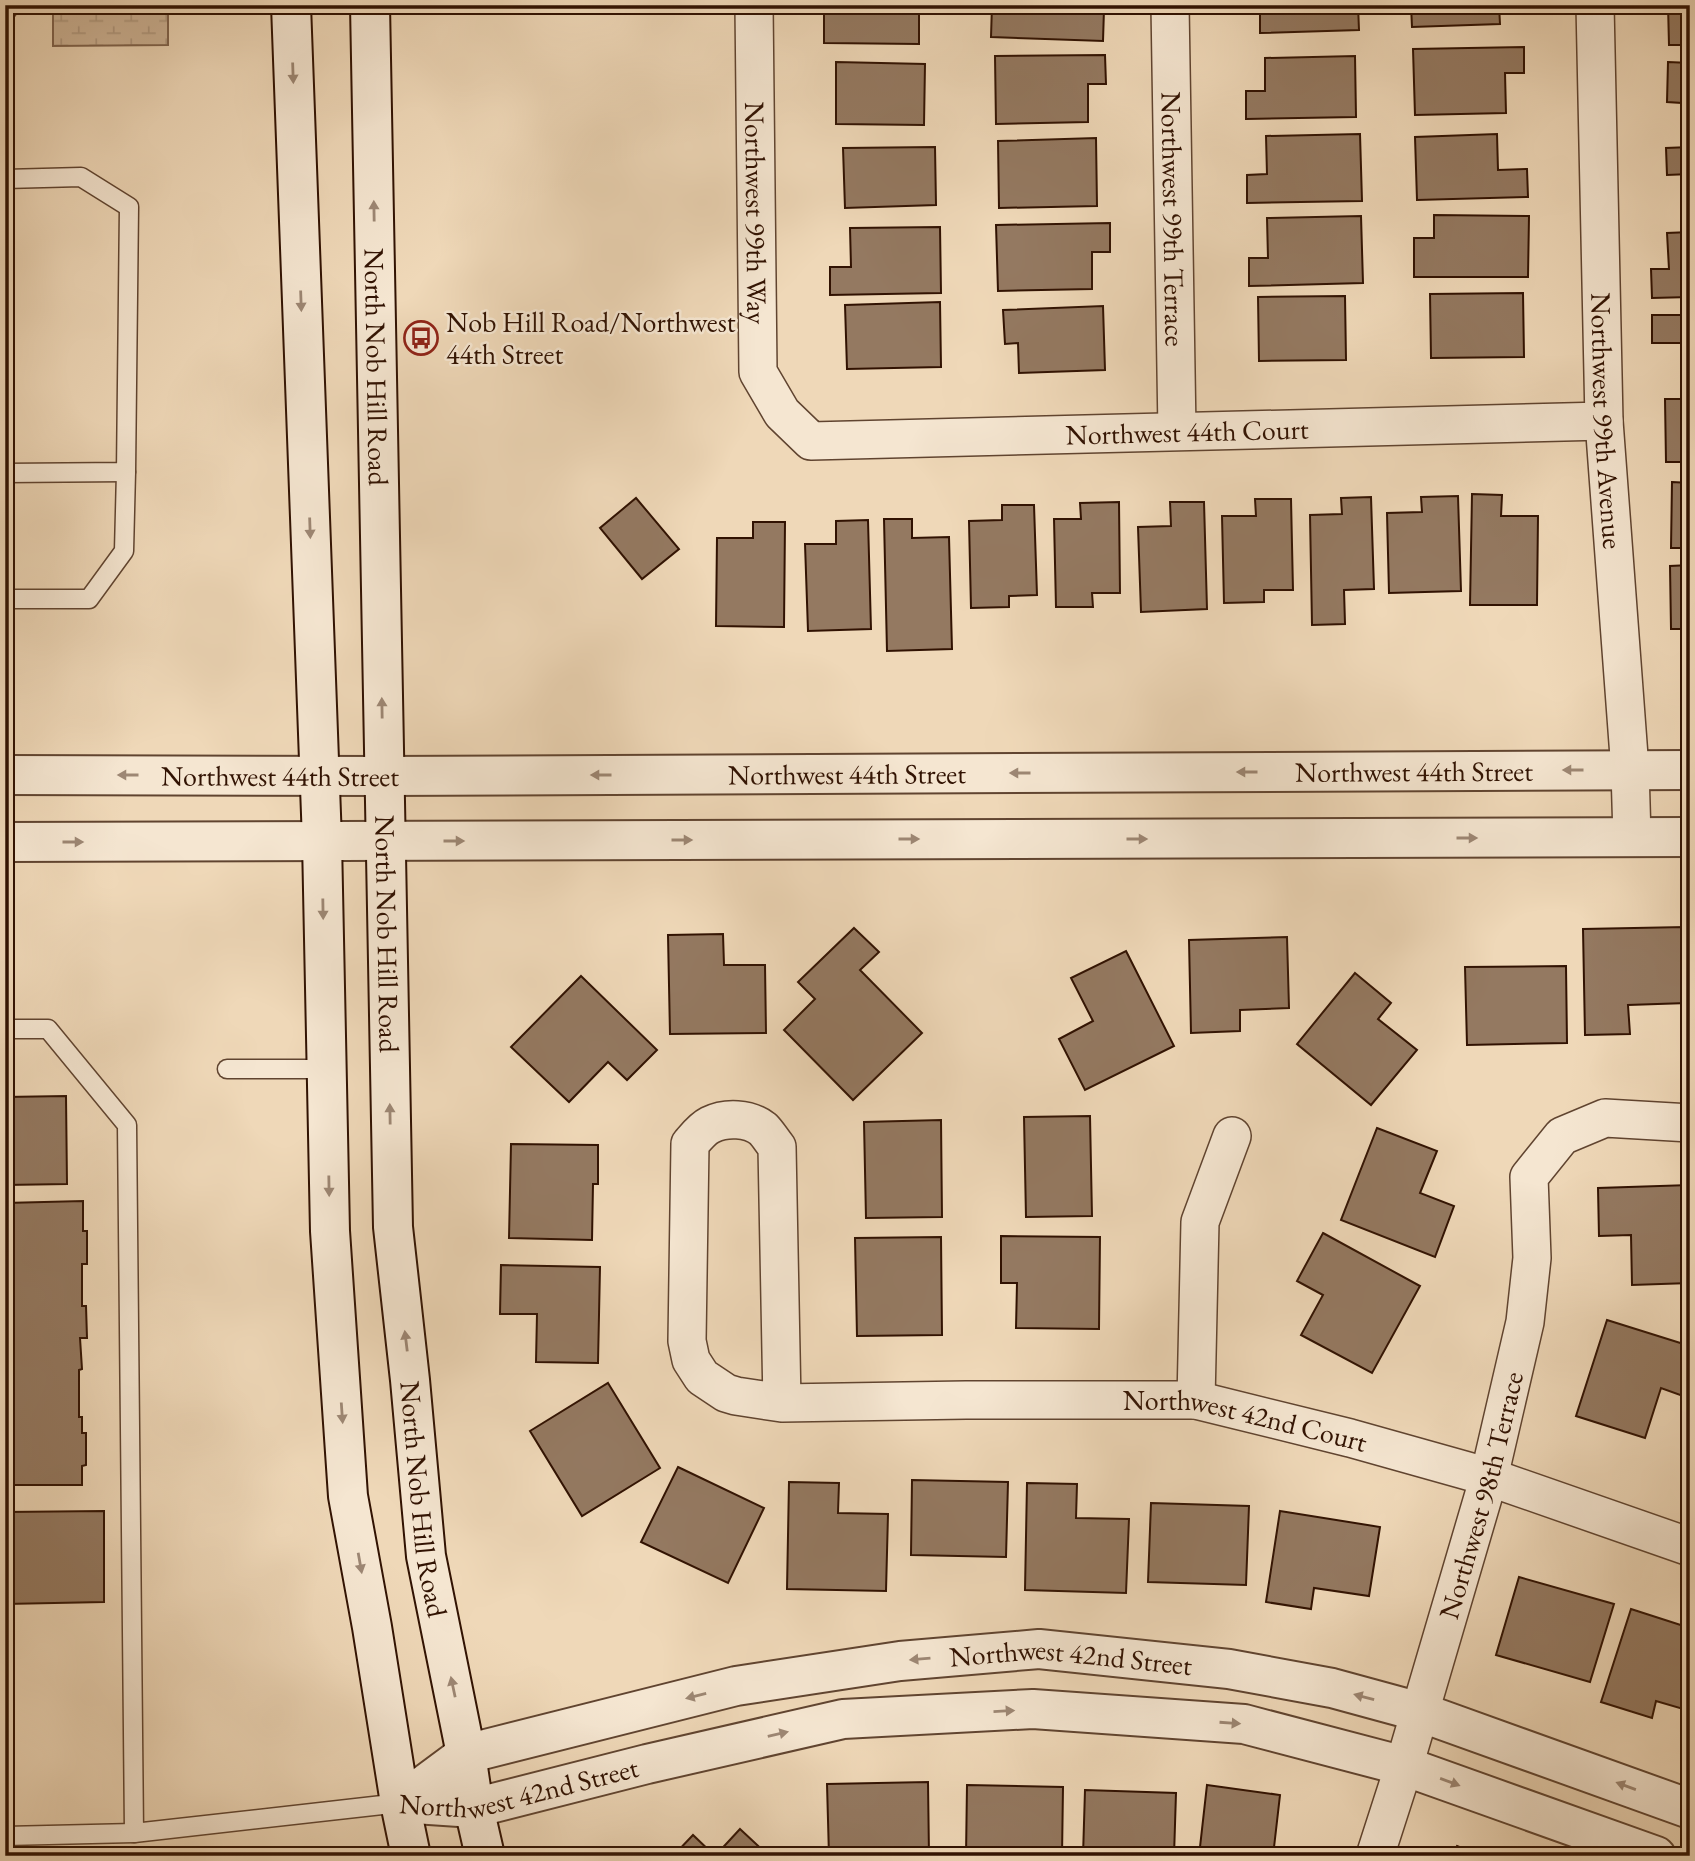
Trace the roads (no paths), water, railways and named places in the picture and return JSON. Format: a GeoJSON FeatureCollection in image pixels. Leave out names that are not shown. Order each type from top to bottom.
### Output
{"type":"FeatureCollection","features":[{"type":"Feature","properties":{"kind":"street"},"geometry":{"type":"LineString","coordinates":[[291,5],[322,841],[330,1231],[348,1496],[411,1856]]}},
{"type":"Feature","properties":{"kind":"street","name":"North Nob Hill Road"},"geometry":{"type":"LineString","coordinates":[[370,5],[393,1227],[426,1556],[485,1856]]}},
{"type":"Feature","properties":{"kind":"street","name":"Northwest 99th Way"},"geometry":{"type":"LineString","coordinates":[[754,5],[758,372],[782,413]]}},
{"type":"Feature","properties":{"kind":"street","name":"Northwest 99th Terrace"},"geometry":{"type":"LineString","coordinates":[[1170,5],[1177,431]]}},
{"type":"Feature","properties":{"kind":"street","name":"Northwest 99th Avenue"},"geometry":{"type":"LineString","coordinates":[[1595,5],[1604,421],[1632,837]]}},
{"type":"Feature","properties":{"kind":"street","name":"Northwest 44th Court"},"geometry":{"type":"LineString","coordinates":[[782,413],[811,441],[1604,421]]}},
{"type":"Feature","properties":{"kind":"street","name":"Northwest 44th Street"},"geometry":{"type":"LineString","coordinates":[[5,775],[383,776],[1690,770]]}},
{"type":"Feature","properties":{"kind":"street"},"geometry":{"type":"LineString","coordinates":[[5,842],[1690,836]]}},
{"type":"Feature","properties":{"kind":"street","name":"Northwest 98th Terrace"},"geometry":{"type":"LineString","coordinates":[[1375,1856],[1489,1477],[1525,1322],[1532,1258],[1529,1177],[1562,1136],[1605,1118],[1690,1123]]}},
{"type":"Feature","properties":{"kind":"street"},"geometry":{"type":"LineString","coordinates":[[737,1119],[757,1125],[777,1147],[782,1403],[726,1393],[702,1377],[691,1360],[687,1341],[690,1144],[699,1133],[711,1125],[737,1119]]}},
{"type":"Feature","properties":{"kind":"street"},"geometry":{"type":"LineString","coordinates":[[1196,1400],[1200,1222],[1232,1136]]}},
{"type":"Feature","properties":{"kind":"street","name":"Northwest 42nd Court"},"geometry":{"type":"LineString","coordinates":[[782,1403],[1196,1400],[1350,1438],[1489,1477],[1690,1547]]}},
{"type":"Feature","properties":{"kind":"street","name":"Northwest 42nd Street"},"geometry":{"type":"LineString","coordinates":[[400,1803],[466,1754],[736,1686],[900,1661],[1039,1649],[1229,1669],[1332,1688],[1420,1712],[1690,1809]]}},
{"type":"Feature","properties":{"kind":"street","name":"Northwest 42nd Street"},"geometry":{"type":"LineString","coordinates":[[400,1803],[474,1808],[843,1719],[1033,1709],[1244,1724],[1404,1766],[1656,1856]]}},
{"type":"Feature","properties":{"kind":"lane"},"geometry":{"type":"LineString","coordinates":[[5,13],[11,5]]}},
{"type":"Feature","properties":{"kind":"lane"},"geometry":{"type":"LineString","coordinates":[[5,179],[81,177],[129,207],[124,551],[89,599],[5,599]]}},
{"type":"Feature","properties":{"kind":"lane"},"geometry":{"type":"LineString","coordinates":[[5,473],[125,472]]}},
{"type":"Feature","properties":{"kind":"lane"},"geometry":{"type":"LineString","coordinates":[[5,1029],[48,1030],[127,1125],[134,1833]]}},
{"type":"Feature","properties":{"kind":"lane"},"geometry":{"type":"LineString","coordinates":[[227,1069],[326,1069]]}},
{"type":"Feature","properties":{"kind":"lane"},"geometry":{"type":"LineString","coordinates":[[5,1836],[134,1833],[400,1803]]}},
{"type":"Feature","properties":{"kind":"place","name":"Nob Hill Road/Northwest 44th Street"},"geometry":{"type":"Point","coordinates":[421,338]}}]}
